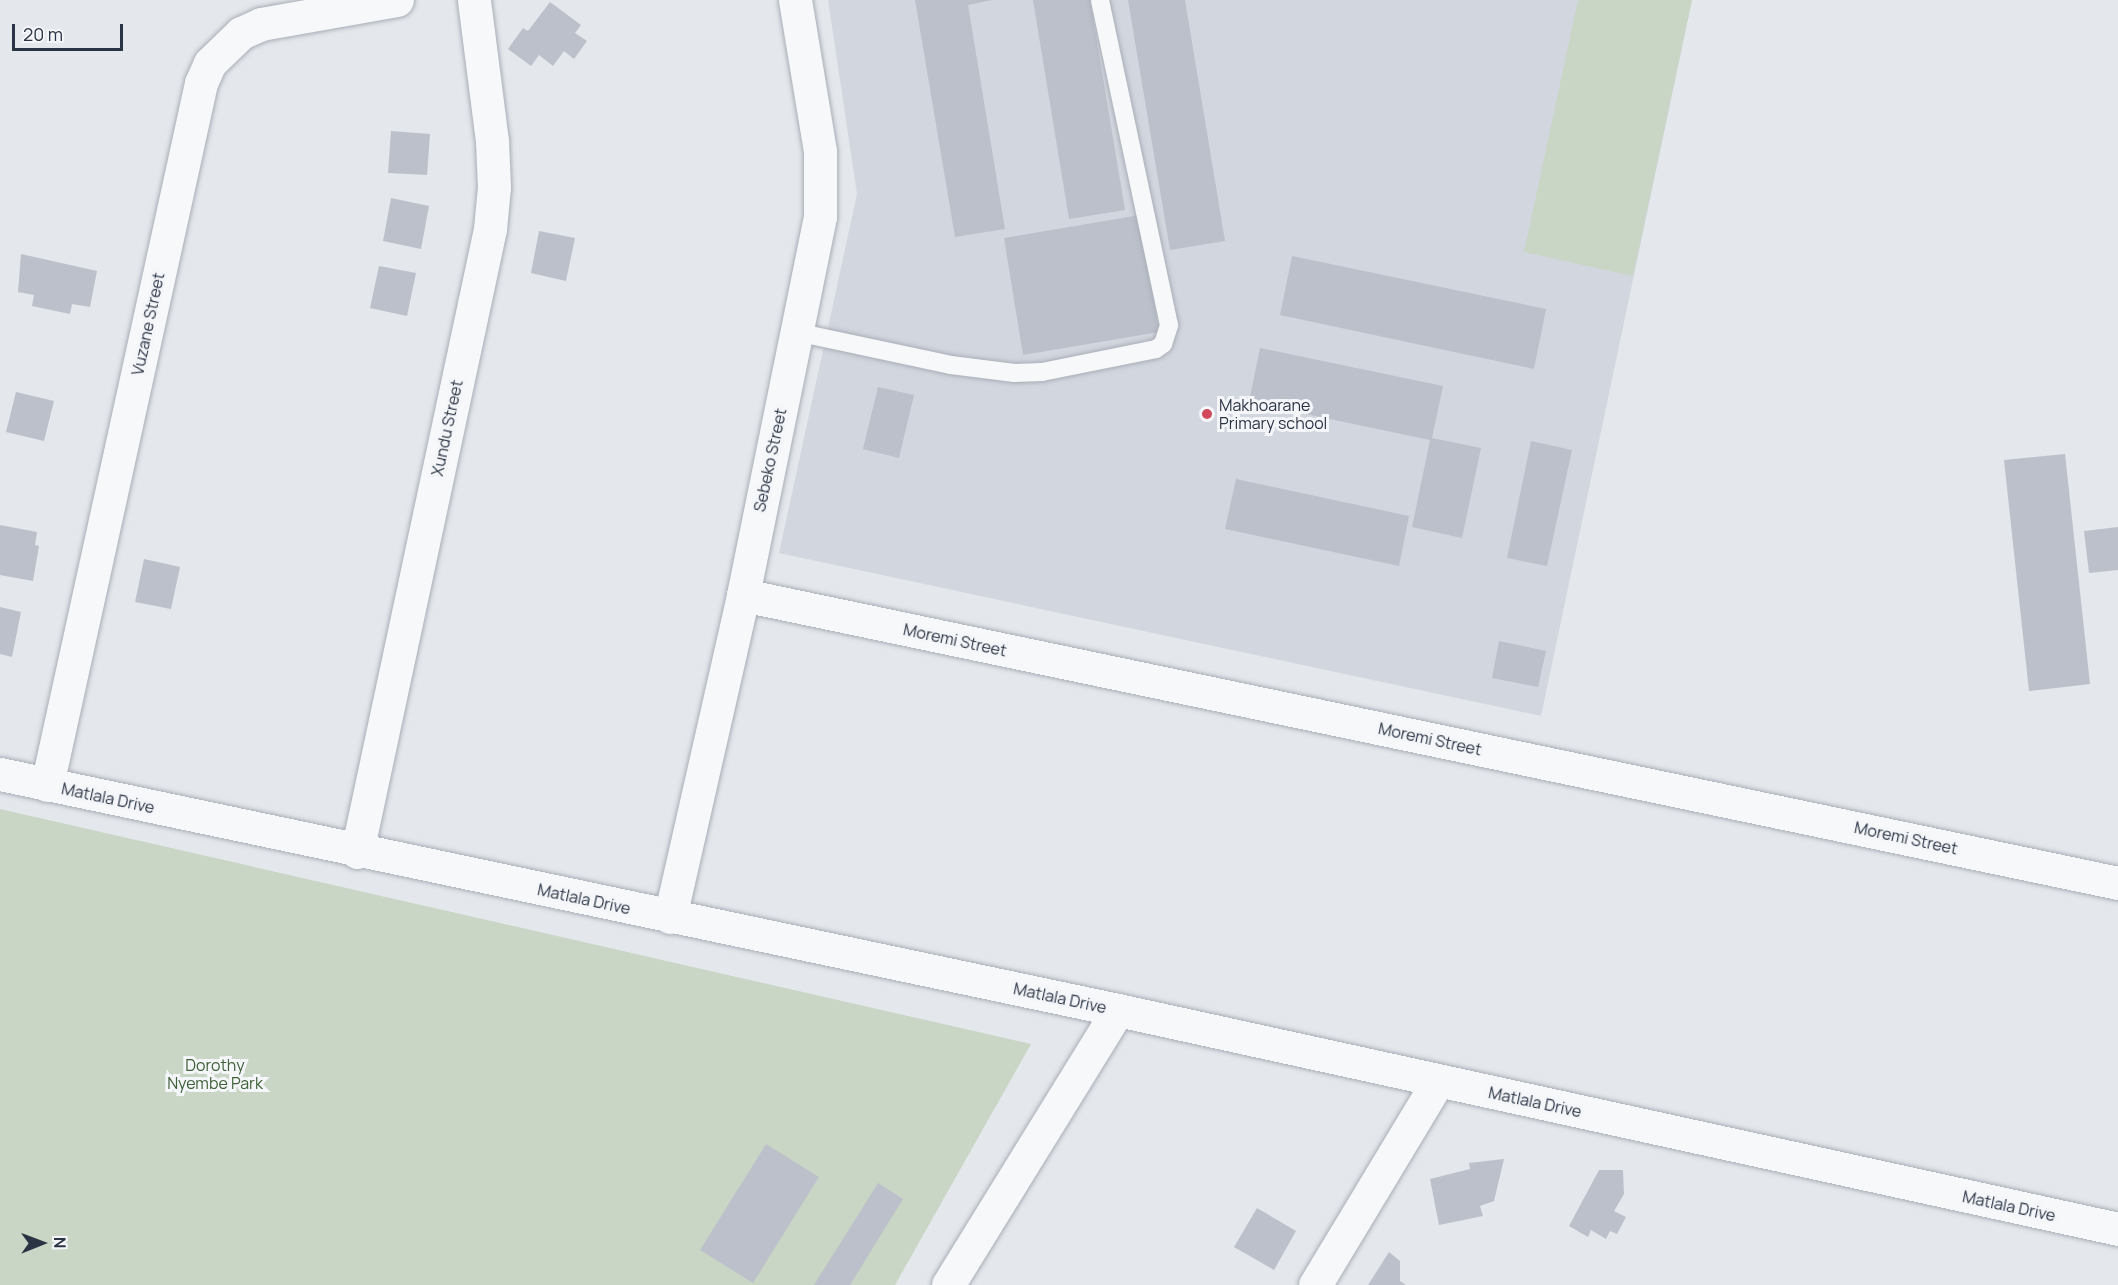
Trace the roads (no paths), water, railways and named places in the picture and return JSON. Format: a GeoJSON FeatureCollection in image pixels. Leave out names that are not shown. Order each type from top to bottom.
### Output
{"type":"FeatureCollection","features":[{"type":"Feature","properties":{"kind":"street","name":"Vuzane Street"},"geometry":{"type":"LineString","coordinates":[[47,785],[206,73],[224,46],[261,24],[397,0]]}},
{"type":"Feature","properties":{"kind":"street","name":"Xundu Street"},"geometry":{"type":"LineString","coordinates":[[357,852],[490,230],[494,188],[492,141],[474,0]]}},
{"type":"Feature","properties":{"kind":"street","name":"Sebeko Street"},"geometry":{"type":"LineString","coordinates":[[670,917],[742,595],[820,217],[822,186],[820,151],[795,0]]}},
{"type":"Feature","properties":{"kind":"street","name":"Moremi Street"},"geometry":{"type":"LineString","coordinates":[[742,595],[2118,883]]}},
{"type":"Feature","properties":{"kind":"street","name":"Matlala Drive"},"geometry":{"type":"LineString","coordinates":[[0,774],[357,852],[1118,1010],[2118,1229]]}},
{"type":"Feature","properties":{"kind":"street"},"geometry":{"type":"LineString","coordinates":[[948,1285],[1118,1010]]}},
{"type":"Feature","properties":{"kind":"street"},"geometry":{"type":"LineString","coordinates":[[1315,1285],[1438,1080]]}},
{"type":"Feature","properties":{"kind":"lane"},"geometry":{"type":"LineString","coordinates":[[796,332],[951,365],[1014,373],[1156,349],[1163,344],[1169,325],[1100,0]]}},
{"type":"Feature","properties":{"kind":"place","name":"Makhoarane Primary school"},"geometry":{"type":"Point","coordinates":[1207,414]}},
{"type":"Feature","properties":{"kind":"park label","name":"Dorothy Nyembe Park"},"geometry":{"type":"Point","coordinates":[215,1074]}}]}
